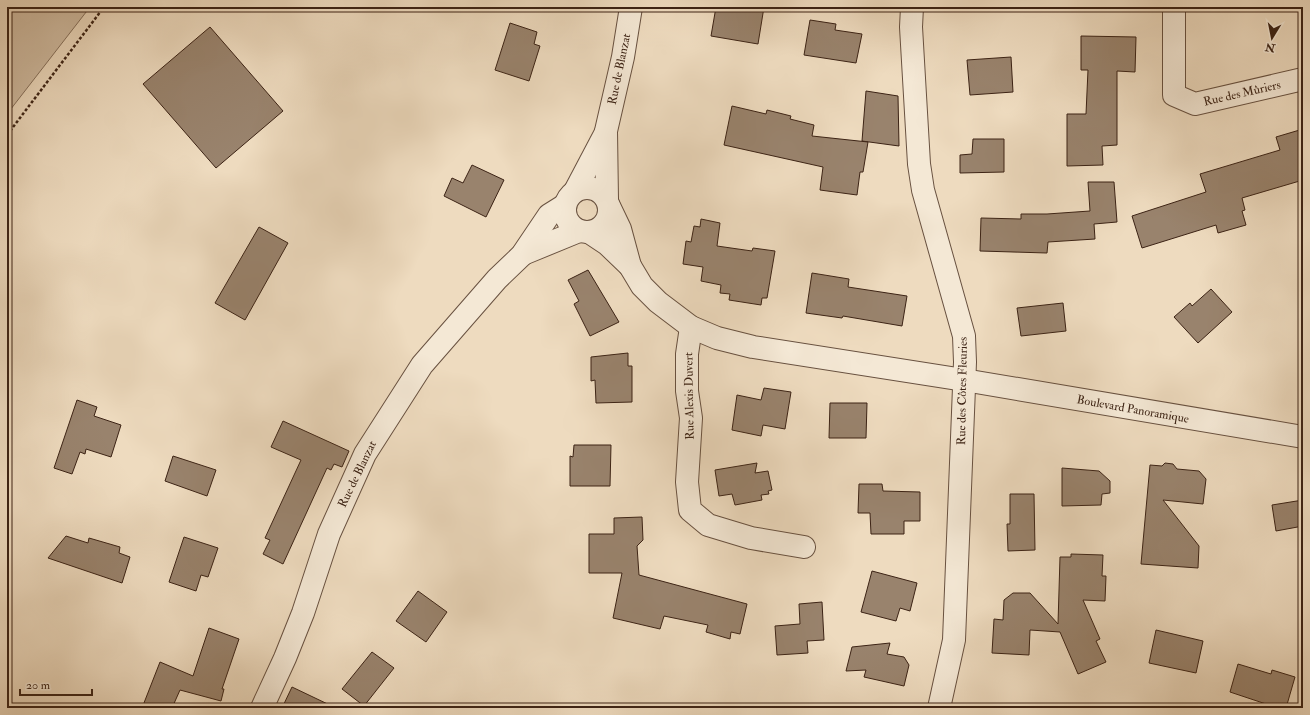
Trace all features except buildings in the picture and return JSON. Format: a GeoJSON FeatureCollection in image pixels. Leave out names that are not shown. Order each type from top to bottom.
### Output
{"type":"FeatureCollection","features":[{"type":"Feature","properties":{"kind":"street","name":"Rue de Blanzat"},"geometry":{"type":"LineString","coordinates":[[608,203],[606,131],[623,57],[631,7]]}},
{"type":"Feature","properties":{"kind":"street","name":"Rue des Côtes Fleuries"},"geometry":{"type":"LineString","coordinates":[[912,7],[911,27],[919,164],[923,190],[964,336],[964,380],[954,640],[939,708]]}},
{"type":"Feature","properties":{"kind":"street","name":"Rue des Mûriers"},"geometry":{"type":"LineString","coordinates":[[1174,7],[1174,95],[1195,104],[1303,79]]}},
{"type":"Feature","properties":{"kind":"street","name":"Rue de Blanzat"},"geometry":{"type":"LineString","coordinates":[[262,708],[286,658],[329,534],[365,454],[422,365],[497,279],[522,254],[549,215],[570,198],[606,131]]}},
{"type":"Feature","properties":{"kind":"street"},"geometry":{"type":"LineString","coordinates":[[630,266],[620,229],[608,203],[601,192],[593,188],[584,188],[570,198],[565,213],[568,220],[607,244],[630,266],[642,286],[658,302],[691,327],[717,338],[753,347],[964,380]]}},
{"type":"Feature","properties":{"kind":"street"},"geometry":{"type":"LineString","coordinates":[[584,231],[602,226],[609,214],[608,203]]}},
{"type":"Feature","properties":{"kind":"street","name":"Rue de Blanzat"},"geometry":{"type":"LineString","coordinates":[[522,254],[584,231]]}},
{"type":"Feature","properties":{"kind":"street","name":"Rue Alexis Duvert"},"geometry":{"type":"LineString","coordinates":[[691,327],[687,354],[687,391],[691,418],[686,482],[690,510],[708,525],[751,538],[804,547]]}},
{"type":"Feature","properties":{"kind":"street","name":"Boulevard Panoramique"},"geometry":{"type":"LineString","coordinates":[[964,380],[1303,437]]}},
{"type":"Feature","properties":{"kind":"path"},"geometry":{"type":"LineString","coordinates":[[7,135],[104,7]]}},
{"type":"Feature","properties":{"kind":"shaded area"},"geometry":{"type":"Polygon","coordinates":[[[7,7],[90,7],[7,114],[7,7]]]}}]}
